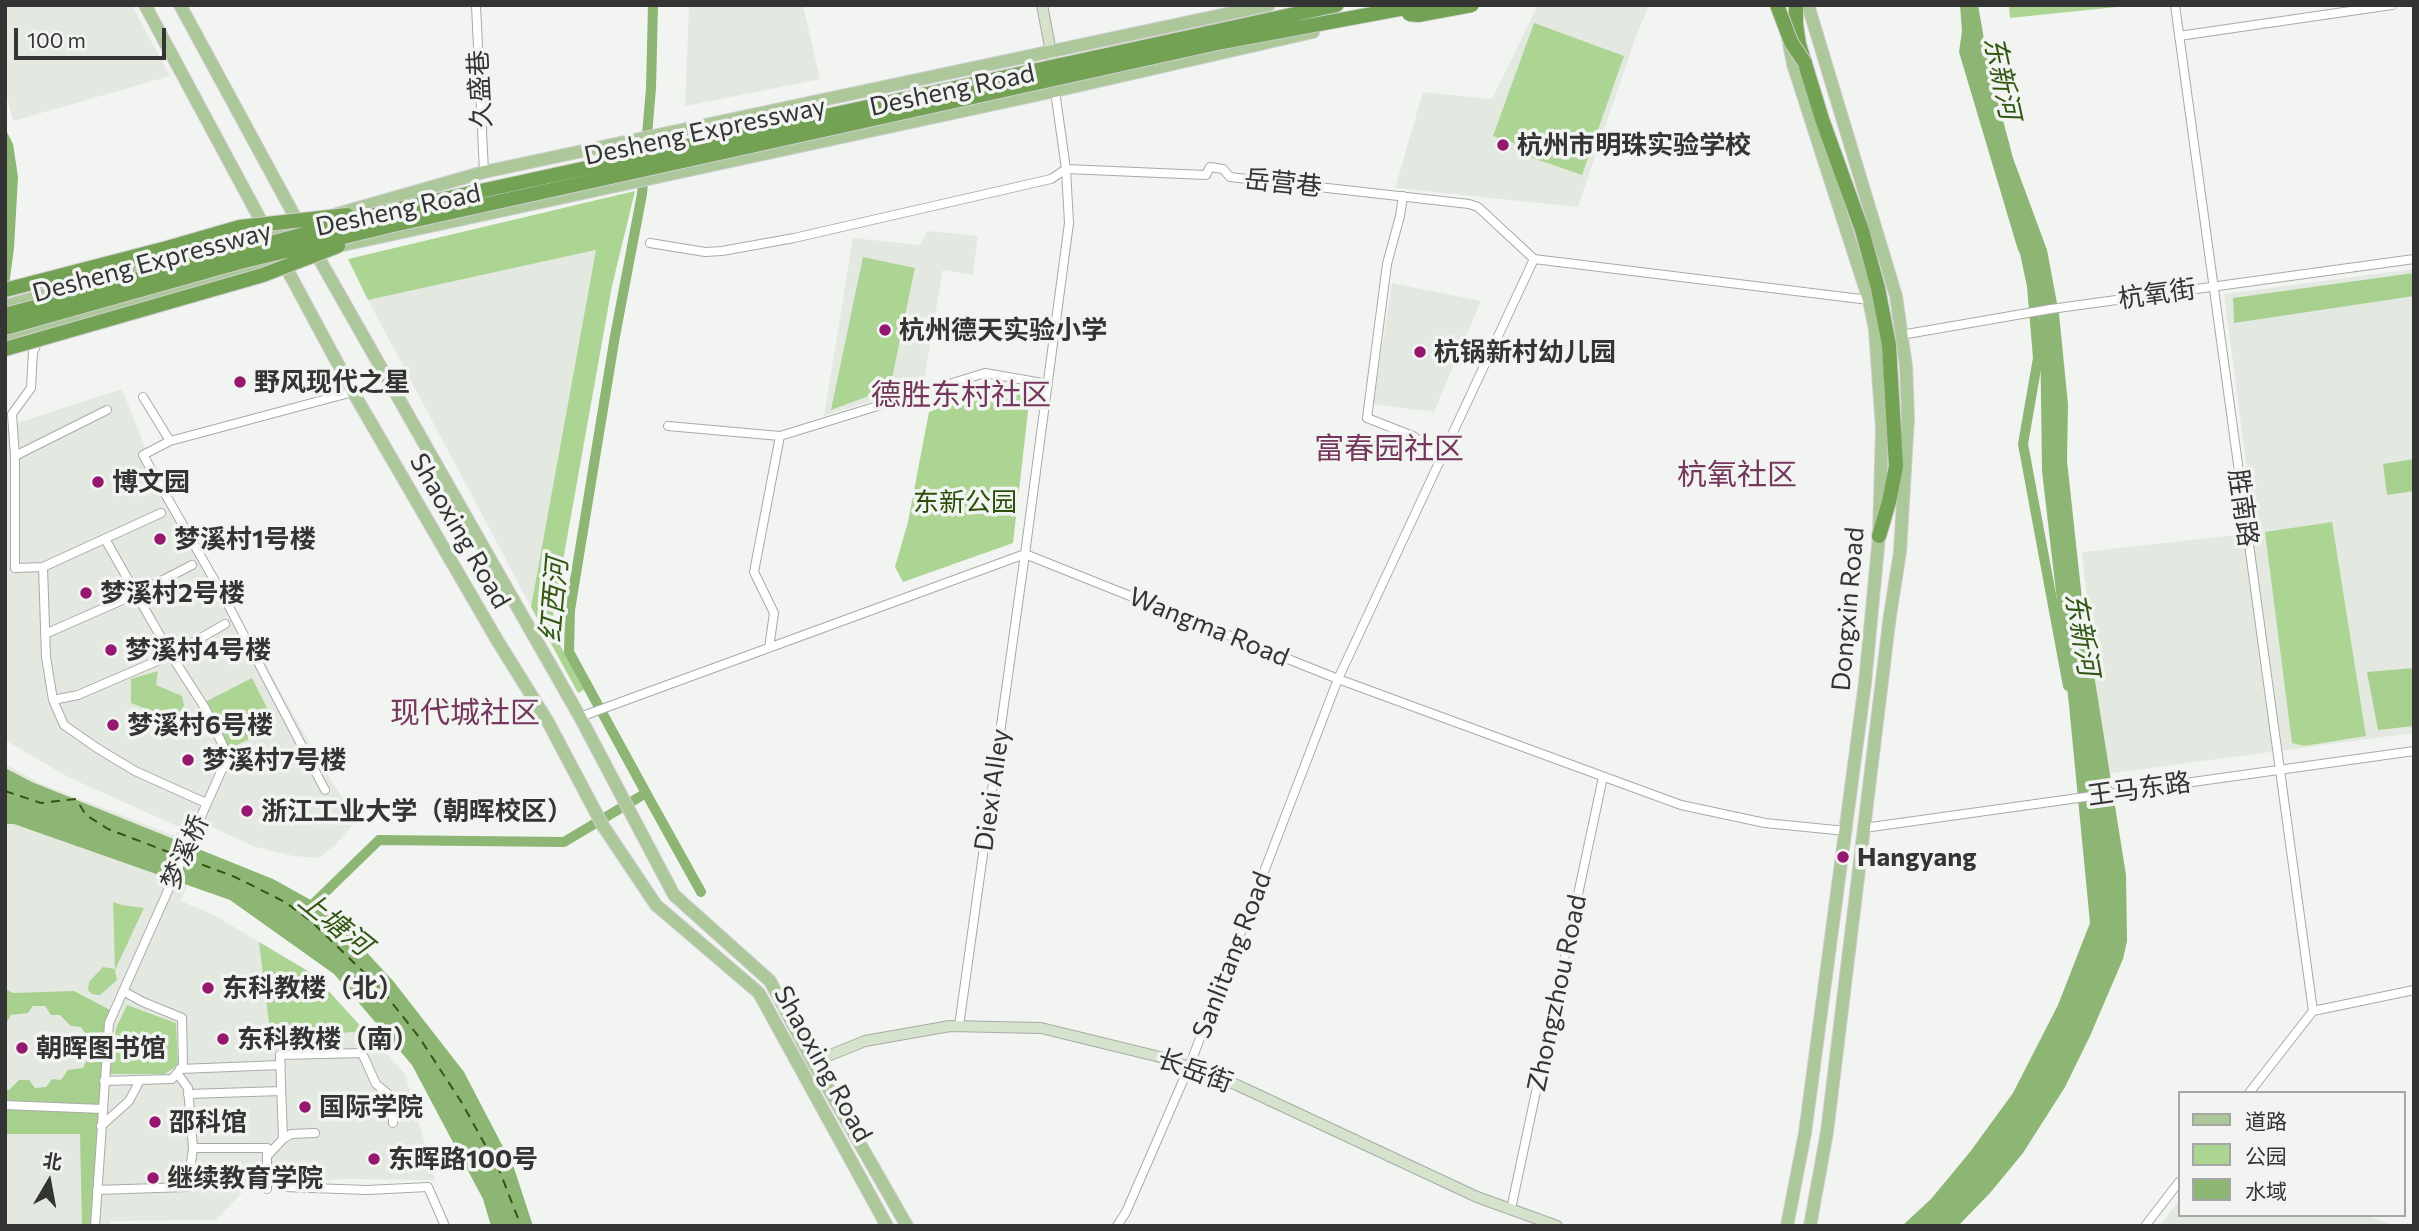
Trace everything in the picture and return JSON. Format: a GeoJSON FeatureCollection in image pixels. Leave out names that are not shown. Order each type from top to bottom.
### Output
{"type":"FeatureCollection","features":[{"type":"Feature","properties":{"kind":"highway","name":"Desheng Expressway"},"geometry":{"type":"LineString","coordinates":[[8,309],[393,209],[1337,5]]}},
{"type":"Feature","properties":{"kind":"highway","name":"Desheng Expressway"},"geometry":{"type":"LineString","coordinates":[[6,338],[240,262],[393,225],[1222,42],[1420,5]]}},
{"type":"Feature","properties":{"kind":"highway"},"geometry":{"type":"LineString","coordinates":[[1383,13],[1418,15],[1472,5]]}},
{"type":"Feature","properties":{"kind":"highway"},"geometry":{"type":"LineString","coordinates":[[1779,5],[1791,42],[1805,63]]}},
{"type":"Feature","properties":{"kind":"highway"},"geometry":{"type":"LineString","coordinates":[[1796,5],[1796,24],[1805,63],[1862,230],[1889,345],[1896,467],[1879,536]]}},
{"type":"Feature","properties":{"kind":"highway"},"geometry":{"type":"LineString","coordinates":[[5,290],[240,227],[393,209]]}},
{"type":"Feature","properties":{"kind":"highway"},"geometry":{"type":"LineString","coordinates":[[6,338],[40,339],[263,275],[393,225]]}},
{"type":"Feature","properties":{"kind":"main road","name":"Shaoxing Road"},"geometry":{"type":"LineString","coordinates":[[145,5],[353,392],[497,640],[548,722],[604,826],[656,905],[759,993],[887,1226]]}},
{"type":"Feature","properties":{"kind":"main road","name":"Shaoxing Road"},"geometry":{"type":"LineString","coordinates":[[180,5],[300,225],[580,717],[674,895],[770,981],[907,1226]]}},
{"type":"Feature","properties":{"kind":"main road","name":"Desheng Road"},"geometry":{"type":"LineString","coordinates":[[8,309],[484,172],[1269,5]]}},
{"type":"Feature","properties":{"kind":"main road","name":"Desheng Road"},"geometry":{"type":"LineString","coordinates":[[6,338],[280,259],[1055,91],[1420,5]]}},
{"type":"Feature","properties":{"kind":"main road","name":"Dongxin Road"},"geometry":{"type":"LineString","coordinates":[[1779,5],[1793,64],[1868,300],[1875,329],[1882,428],[1879,536],[1865,683],[1805,1132],[1787,1226]]}},
{"type":"Feature","properties":{"kind":"main road","name":"Dongxin Road"},"geometry":{"type":"LineString","coordinates":[[1808,5],[1896,296],[1908,418],[1899,552],[1827,1132],[1810,1226]]}},
{"type":"Feature","properties":{"kind":"main road"},"geometry":{"type":"LineString","coordinates":[[183,257],[194,259],[200,268],[201,277],[194,283]]}},
{"type":"Feature","properties":{"kind":"street","name":"久盛巷"},"geometry":{"type":"LineString","coordinates":[[476,5],[484,172]]}},
{"type":"Feature","properties":{"kind":"street"},"geometry":{"type":"LineString","coordinates":[[1042,5],[1052,52],[1055,91]]}},
{"type":"Feature","properties":{"kind":"street","name":"胜南路"},"geometry":{"type":"LineString","coordinates":[[2175,5],[2313,1011]]}},
{"type":"Feature","properties":{"kind":"street"},"geometry":{"type":"LineString","coordinates":[[2179,36],[2392,5]]}},
{"type":"Feature","properties":{"kind":"street","name":"Diexi Alley"},"geometry":{"type":"LineString","coordinates":[[959,1026],[1069,223],[1066,169],[1055,91]]}},
{"type":"Feature","properties":{"kind":"street","name":"岳营巷"},"geometry":{"type":"LineString","coordinates":[[650,243],[705,252],[794,238],[1051,178],[1066,169],[1206,175],[1210,167],[1223,169],[1230,177],[1478,207],[1534,259]]}},
{"type":"Feature","properties":{"kind":"street"},"geometry":{"type":"LineString","coordinates":[[1403,196],[1387,264],[1367,418],[1413,436],[1428,447],[1439,463]]}},
{"type":"Feature","properties":{"kind":"street"},"geometry":{"type":"LineString","coordinates":[[1534,259],[1868,300]]}},
{"type":"Feature","properties":{"kind":"street","name":"Sanlitang Road"},"geometry":{"type":"LineString","coordinates":[[1117,1226],[1126,1212],[1189,1067],[1338,679],[1534,259]]}},
{"type":"Feature","properties":{"kind":"street","name":"杭氧街"},"geometry":{"type":"LineString","coordinates":[[1901,335],[2017,314],[2414,259]]}},
{"type":"Feature","properties":{"kind":"street"},"geometry":{"type":"LineString","coordinates":[[40,339],[33,352],[31,388],[12,414],[15,456],[15,568],[43,567],[161,513]]}},
{"type":"Feature","properties":{"kind":"street"},"geometry":{"type":"LineString","coordinates":[[668,426],[780,436],[985,373],[1048,384]]}},
{"type":"Feature","properties":{"kind":"street"},"geometry":{"type":"LineString","coordinates":[[326,790],[224,597],[143,455],[170,441],[353,392]]}},
{"type":"Feature","properties":{"kind":"street"},"geometry":{"type":"LineString","coordinates":[[143,397],[170,441]]}},
{"type":"Feature","properties":{"kind":"street"},"geometry":{"type":"LineString","coordinates":[[15,456],[107,410]]}},
{"type":"Feature","properties":{"kind":"street"},"geometry":{"type":"LineString","coordinates":[[769,648],[774,613],[754,572],[780,436]]}},
{"type":"Feature","properties":{"kind":"street"},"geometry":{"type":"LineString","coordinates":[[105,539],[171,655]]}},
{"type":"Feature","properties":{"kind":"street"},"geometry":{"type":"LineString","coordinates":[[580,717],[1025,554]]}},
{"type":"Feature","properties":{"kind":"street","name":"Wangma Road"},"geometry":{"type":"LineString","coordinates":[[1025,554],[1338,679],[1702,811],[1765,823],[1846,831]]}},
{"type":"Feature","properties":{"kind":"street"},"geometry":{"type":"LineString","coordinates":[[45,634],[136,594],[192,565]]}},
{"type":"Feature","properties":{"kind":"street"},"geometry":{"type":"LineString","coordinates":[[43,567],[45,634],[53,700],[64,725],[135,771],[206,803]]}},
{"type":"Feature","properties":{"kind":"street"},"geometry":{"type":"LineString","coordinates":[[53,700],[78,695],[171,655],[225,624]]}},
{"type":"Feature","properties":{"kind":"street","name":"梦溪桥"},"geometry":{"type":"LineString","coordinates":[[95,1226],[109,1023],[228,756],[205,708],[171,655]]}},
{"type":"Feature","properties":{"kind":"street","name":"王马东路"},"geometry":{"type":"LineString","coordinates":[[1864,828],[2414,751]]}},
{"type":"Feature","properties":{"kind":"street","name":"Zhongzhou Road"},"geometry":{"type":"LineString","coordinates":[[1511,1209],[1603,777]]}},
{"type":"Feature","properties":{"kind":"street"},"geometry":{"type":"LineString","coordinates":[[2251,1091],[2313,1011],[2414,990]]}},
{"type":"Feature","properties":{"kind":"street"},"geometry":{"type":"LineString","coordinates":[[104,1081],[173,1079],[183,1066],[182,1018],[123,991]]}},
{"type":"Feature","properties":{"kind":"street","name":"长岳街"},"geometry":{"type":"LineString","coordinates":[[813,1062],[865,1041],[959,1026],[1041,1028],[1160,1056],[1237,1085],[1477,1196],[1557,1226]]}},
{"type":"Feature","properties":{"kind":"street"},"geometry":{"type":"LineString","coordinates":[[283,1139],[281,1055],[362,1052],[376,1084],[393,1098],[393,1123]]}},
{"type":"Feature","properties":{"kind":"street"},"geometry":{"type":"LineString","coordinates":[[179,1071],[281,1065]]}},
{"type":"Feature","properties":{"kind":"street"},"geometry":{"type":"LineString","coordinates":[[97,1190],[188,1187],[193,1148],[188,1088],[179,1071]]}},
{"type":"Feature","properties":{"kind":"street"},"geometry":{"type":"LineString","coordinates":[[101,1126],[129,1101],[140,1080]]}},
{"type":"Feature","properties":{"kind":"street"},"geometry":{"type":"LineString","coordinates":[[188,1094],[281,1091]]}},
{"type":"Feature","properties":{"kind":"street"},"geometry":{"type":"LineString","coordinates":[[5,1105],[102,1109]]}},
{"type":"Feature","properties":{"kind":"street"},"geometry":{"type":"LineString","coordinates":[[267,1156],[283,1139],[291,1135],[316,1133]]}},
{"type":"Feature","properties":{"kind":"street"},"geometry":{"type":"LineString","coordinates":[[193,1148],[267,1148],[267,1189]]}},
{"type":"Feature","properties":{"kind":"street"},"geometry":{"type":"LineString","coordinates":[[2145,1226],[2178,1183]]}},
{"type":"Feature","properties":{"kind":"street"},"geometry":{"type":"LineString","coordinates":[[285,1187],[429,1188],[445,1226]]}},
{"type":"Feature","properties":{"kind":"shaded area"},"geometry":{"type":"Polygon","coordinates":[[[5,5],[132,5],[170,76],[13,121],[5,89],[5,5]]]}},
{"type":"Feature","properties":{"kind":"shaded area"},"geometry":{"type":"Polygon","coordinates":[[[689,5],[803,5],[820,79],[685,106],[689,5]]]}},
{"type":"Feature","properties":{"kind":"shaded area","name":"杭州市明珠实验学校"},"geometry":{"type":"Polygon","coordinates":[[[1538,5],[1649,5],[1578,207],[1395,188],[1423,92],[1492,99],[1538,5]]]}},
{"type":"Feature","properties":{"kind":"shaded area","name":"杭州德天实验小学"},"geometry":{"type":"Polygon","coordinates":[[[927,231],[978,236],[973,275],[943,270],[923,385],[824,416],[853,238],[920,245],[927,231]]]}},
{"type":"Feature","properties":{"kind":"shaded area"},"geometry":{"type":"Polygon","coordinates":[[[597,250],[531,607],[368,300],[597,250]]]}},
{"type":"Feature","properties":{"kind":"shaded area"},"geometry":{"type":"Polygon","coordinates":[[[2414,269],[2414,733],[2105,774],[2082,552],[2255,533],[2224,294],[2414,269]]]}},
{"type":"Feature","properties":{"kind":"shaded area"},"geometry":{"type":"Polygon","coordinates":[[[2414,273],[2414,296],[2234,323],[2233,298],[2414,273]]]}},
{"type":"Feature","properties":{"kind":"shaded area","name":"杭锅新村幼儿园"},"geometry":{"type":"Polygon","coordinates":[[[1392,283],[1481,301],[1434,412],[1373,404],[1392,283]]]}},
{"type":"Feature","properties":{"kind":"shaded area","name":"浙江工业大学（朝晖校区）"},"geometry":{"type":"Polygon","coordinates":[[[122,389],[149,457],[327,774],[357,820],[336,844],[319,858],[293,856],[255,847],[210,826],[181,901],[214,915],[313,974],[405,1074],[435,1180],[345,1179],[250,1184],[216,1220],[110,1221],[109,1226],[5,1226],[5,764],[42,784],[175,836],[179,827],[68,777],[5,740],[5,427],[122,389]]]}},
{"type":"Feature","properties":{"kind":"shaded area"},"geometry":{"type":"Polygon","coordinates":[[[2414,459],[2414,491],[2387,495],[2383,464],[2414,459]]]}},
{"type":"Feature","properties":{"kind":"shaded area"},"geometry":{"type":"Polygon","coordinates":[[[2414,668],[2414,726],[2378,730],[2367,672],[2414,668]]]}},
{"type":"Feature","properties":{"kind":"shaded area"},"geometry":{"type":"Polygon","coordinates":[[[5,989],[13,993],[74,991],[114,1012],[95,1226],[82,1226],[80,1134],[5,1134],[5,1090],[9,1090],[19,1080],[29,1080],[35,1088],[46,1087],[52,1079],[61,1080],[68,1070],[83,1068],[88,1058],[82,1049],[87,1036],[81,1027],[71,1026],[60,1015],[51,1015],[45,1006],[33,1006],[28,1013],[11,1015],[5,1025],[5,989]]]}},
{"type":"Feature","properties":{"kind":"shaded area"},"geometry":{"type":"Polygon","coordinates":[[[2178,1201],[2178,1217],[2370,1217],[2397,1226],[2160,1226],[2178,1201]]]}},
{"type":"Feature","properties":{"kind":"green space"},"geometry":{"type":"Polygon","coordinates":[[[2009,5],[2136,5],[2010,18],[2009,5]]]}},
{"type":"Feature","properties":{"kind":"green space"},"geometry":{"type":"Polygon","coordinates":[[[1534,23],[1624,56],[1582,175],[1518,153],[1520,145],[1493,136],[1534,23]]]}},
{"type":"Feature","properties":{"kind":"green space"},"geometry":{"type":"Polygon","coordinates":[[[635,191],[612,286],[551,628],[584,690],[578,693],[531,607],[596,250],[368,300],[348,259],[635,191]]]}},
{"type":"Feature","properties":{"kind":"green space"},"geometry":{"type":"Polygon","coordinates":[[[863,257],[915,268],[890,388],[831,410],[863,257]]]}},
{"type":"Feature","properties":{"kind":"green space","name":"东新公园"},"geometry":{"type":"Polygon","coordinates":[[[985,390],[1030,394],[1013,543],[903,582],[895,567],[908,522],[929,412],[985,390]]]}},
{"type":"Feature","properties":{"kind":"green space"},"geometry":{"type":"Polygon","coordinates":[[[2332,522],[2366,736],[2304,746],[2292,743],[2265,532],[2332,522]]]}},
{"type":"Feature","properties":{"kind":"green space"},"geometry":{"type":"Polygon","coordinates":[[[158,671],[156,685],[182,696],[184,705],[178,717],[170,718],[131,703],[131,679],[158,671]]]}},
{"type":"Feature","properties":{"kind":"green space"},"geometry":{"type":"Polygon","coordinates":[[[252,678],[276,726],[229,749],[205,702],[252,678]]]}},
{"type":"Feature","properties":{"kind":"green space"},"geometry":{"type":"Polygon","coordinates":[[[113,902],[144,908],[115,970],[117,980],[100,995],[92,994],[88,990],[89,982],[103,967],[115,969],[113,902]]]}},
{"type":"Feature","properties":{"kind":"green space"},"geometry":{"type":"Polygon","coordinates":[[[259,942],[313,974],[365,1031],[271,1039],[259,942]]]}},
{"type":"Feature","properties":{"kind":"green space"},"geometry":{"type":"Polygon","coordinates":[[[127,1005],[176,1023],[178,1065],[165,1074],[110,1074],[116,1028],[127,1005]]]}},
{"type":"Feature","properties":{"kind":"water"},"geometry":{"type":"Polygon","coordinates":[[[1960,5],[1978,5],[1989,67],[2013,158],[2047,250],[2059,314],[2068,404],[2067,461],[2082,599],[2126,875],[2127,941],[2123,959],[2065,1087],[2023,1153],[1958,1226],[1902,1226],[1931,1199],[2013,1093],[2058,1005],[2090,923],[2069,705],[2042,471],[2040,322],[2034,276],[2018,250],[1959,52],[1962,31],[1960,5]]]}},
{"type":"Feature","properties":{"kind":"water"},"geometry":{"type":"Polygon","coordinates":[[[5,128],[13,144],[18,177],[14,248],[5,316],[5,128]]]}},
{"type":"Feature","properties":{"kind":"water","name":"上塘河"},"geometry":{"type":"Polygon","coordinates":[[[5,768],[32,782],[273,879],[327,909],[394,982],[464,1072],[514,1168],[533,1226],[491,1226],[483,1199],[412,1065],[334,974],[230,900],[14,824],[5,824],[5,768]]]}},
{"type":"Feature","properties":{"kind":"waterway","name":"红西河"},"geometry":{"type":"LineString","coordinates":[[307,910],[379,840],[564,842],[646,793],[569,652],[570,610],[615,336],[642,194],[651,88],[653,5]]}},
{"type":"Feature","properties":{"kind":"waterway","name":"东新河"},"geometry":{"type":"LineString","coordinates":[[2025,253],[2032,286],[2038,358],[2023,444],[2068,686]]}},
{"type":"Feature","properties":{"kind":"waterway"},"geometry":{"type":"LineString","coordinates":[[646,793],[701,892]]}},
{"type":"Feature","properties":{"kind":"ferry route"},"geometry":{"type":"LineString","coordinates":[[5,791],[41,803],[76,799],[86,815],[108,829],[179,856]]}},
{"type":"Feature","properties":{"kind":"ferry route"},"geometry":{"type":"LineString","coordinates":[[187,859],[235,877],[285,902],[312,922],[381,989],[419,1037],[462,1103],[500,1172],[521,1226]]}},
{"type":"Feature","properties":{"kind":"place","name":"杭州市明珠实验学校"},"geometry":{"type":"Point","coordinates":[1503,145]}},
{"type":"Feature","properties":{"kind":"place","name":"杭州德天实验小学"},"geometry":{"type":"Point","coordinates":[885,330]}},
{"type":"Feature","properties":{"kind":"place","name":"杭锅新村幼儿园"},"geometry":{"type":"Point","coordinates":[1420,352]}},
{"type":"Feature","properties":{"kind":"place","name":"野风现代之星"},"geometry":{"type":"Point","coordinates":[240,382]}},
{"type":"Feature","properties":{"kind":"place","name":"博文园"},"geometry":{"type":"Point","coordinates":[98,482]}},
{"type":"Feature","properties":{"kind":"place","name":"梦溪村1号楼"},"geometry":{"type":"Point","coordinates":[160,539]}},
{"type":"Feature","properties":{"kind":"place","name":"梦溪村2号楼"},"geometry":{"type":"Point","coordinates":[86,593]}},
{"type":"Feature","properties":{"kind":"place","name":"梦溪村4号楼"},"geometry":{"type":"Point","coordinates":[111,650]}},
{"type":"Feature","properties":{"kind":"place","name":"梦溪村6号楼"},"geometry":{"type":"Point","coordinates":[113,725]}},
{"type":"Feature","properties":{"kind":"place","name":"梦溪村7号楼"},"geometry":{"type":"Point","coordinates":[188,760]}},
{"type":"Feature","properties":{"kind":"place","name":"浙江工业大学（朝晖校区）"},"geometry":{"type":"Point","coordinates":[247,811]}},
{"type":"Feature","properties":{"kind":"place","name":"Hangyang"},"geometry":{"type":"Point","coordinates":[1843,857]}},
{"type":"Feature","properties":{"kind":"place","name":"东科教楼（北）"},"geometry":{"type":"Point","coordinates":[208,988]}},
{"type":"Feature","properties":{"kind":"place","name":"东科教楼（南）"},"geometry":{"type":"Point","coordinates":[223,1039]}},
{"type":"Feature","properties":{"kind":"place","name":"朝晖图书馆"},"geometry":{"type":"Point","coordinates":[22,1048]}},
{"type":"Feature","properties":{"kind":"place","name":"国际学院"},"geometry":{"type":"Point","coordinates":[305,1107]}},
{"type":"Feature","properties":{"kind":"place","name":"邵科馆"},"geometry":{"type":"Point","coordinates":[155,1122]}},
{"type":"Feature","properties":{"kind":"place","name":"东晖路100号"},"geometry":{"type":"Point","coordinates":[374,1159]}},
{"type":"Feature","properties":{"kind":"place","name":"继续教育学院"},"geometry":{"type":"Point","coordinates":[153,1178]}},
{"type":"Feature","properties":{"kind":"district","name":"德胜东村社区"},"geometry":{"type":"Point","coordinates":[961,395]}},
{"type":"Feature","properties":{"kind":"district","name":"富春园社区"},"geometry":{"type":"Point","coordinates":[1389,449]}},
{"type":"Feature","properties":{"kind":"district","name":"杭氧社区"},"geometry":{"type":"Point","coordinates":[1737,475]}},
{"type":"Feature","properties":{"kind":"district","name":"现代城社区"},"geometry":{"type":"Point","coordinates":[465,713]}}]}
